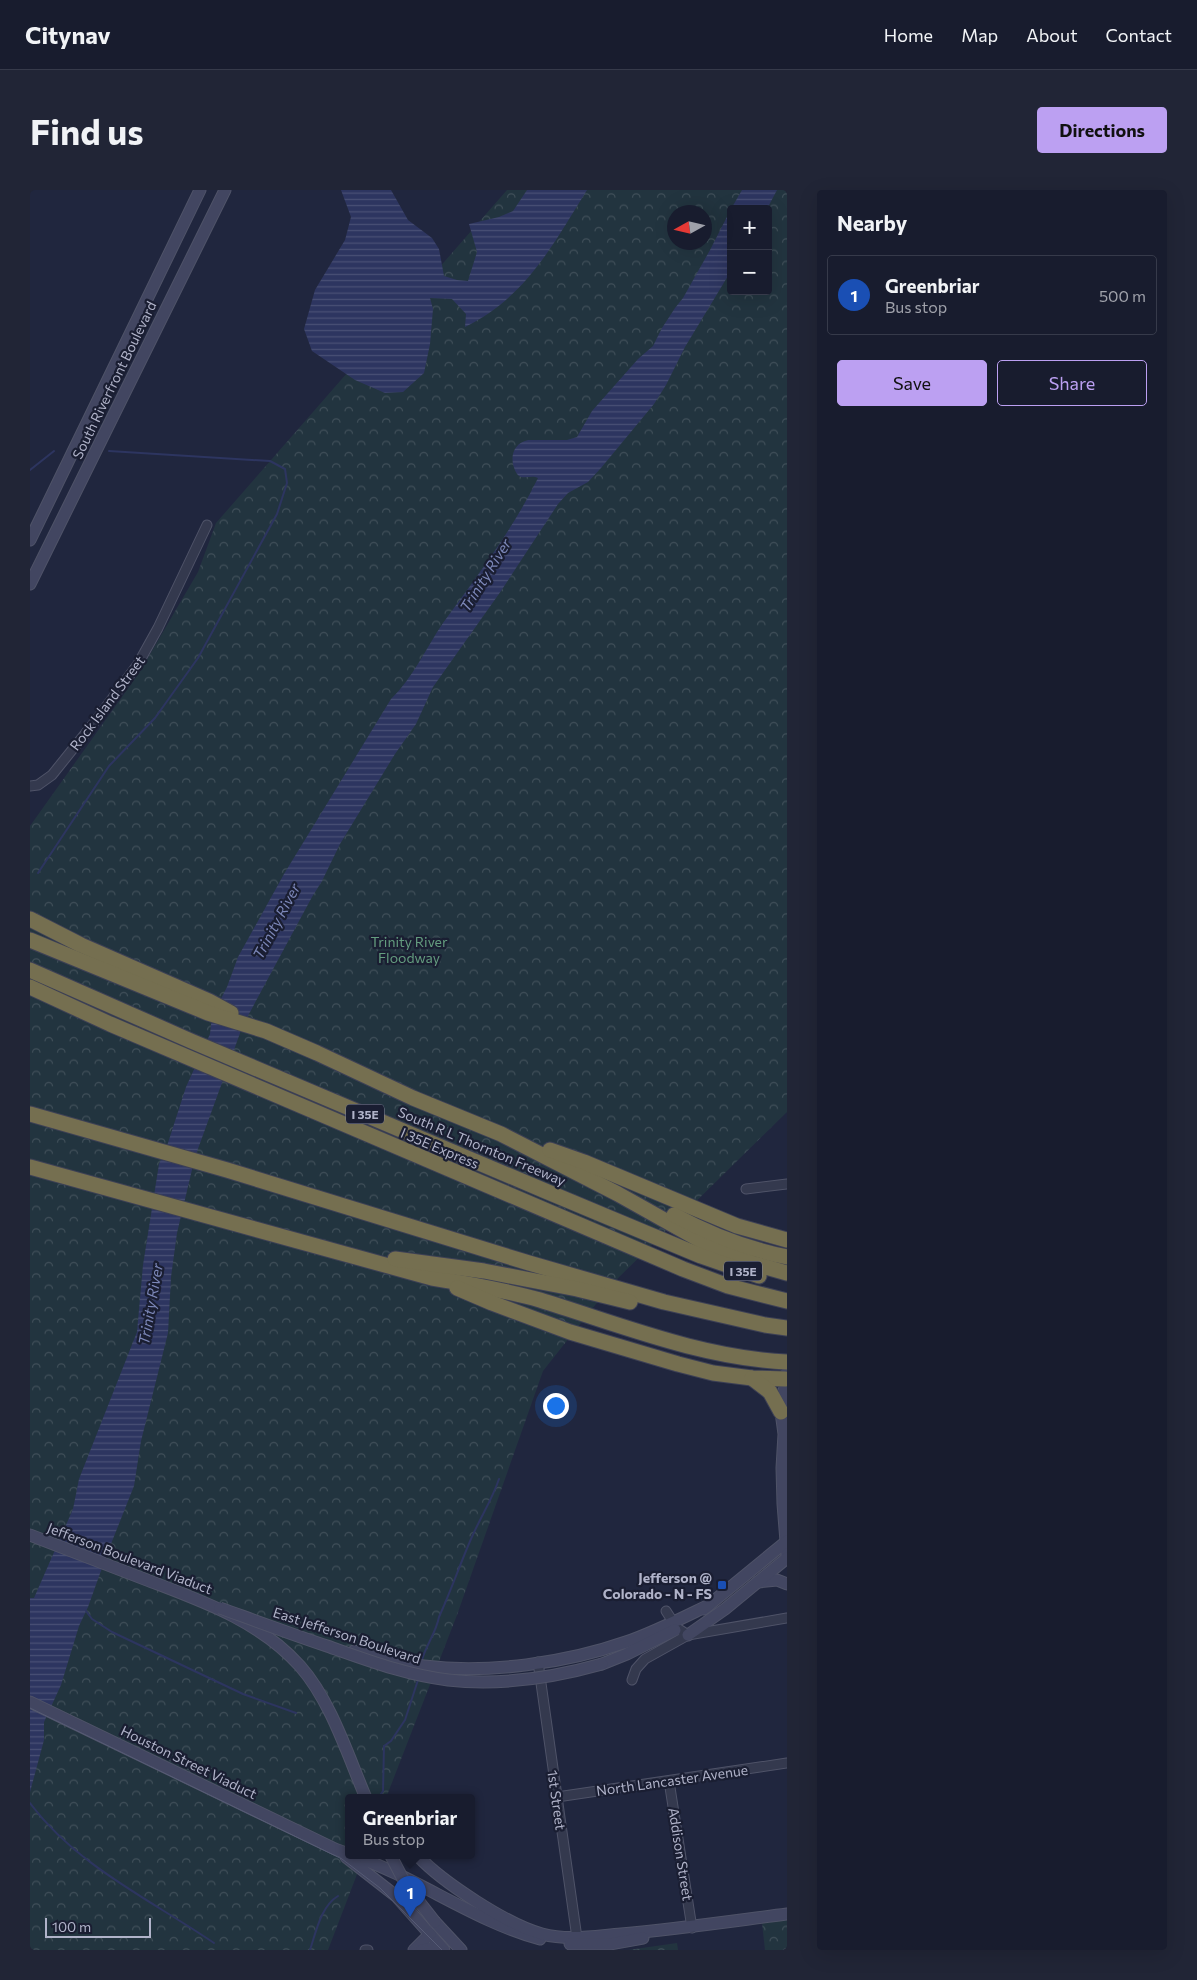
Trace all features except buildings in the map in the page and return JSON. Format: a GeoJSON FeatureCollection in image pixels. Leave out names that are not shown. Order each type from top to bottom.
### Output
{"type":"FeatureCollection","features":[{"type":"Feature","properties":{"kind":"highway"},"geometry":{"type":"LineString","coordinates":[[30,919],[81,945],[209,1001],[266,1032]]}},
{"type":"Feature","properties":{"kind":"highway"},"geometry":{"type":"LineString","coordinates":[[30,932],[93,960],[138,984]]}},
{"type":"Feature","properties":{"kind":"highway"},"geometry":{"type":"LineString","coordinates":[[30,940],[208,1013],[266,1032],[317,1053],[414,1098],[501,1134],[584,1162],[737,1226],[787,1240]]}},
{"type":"Feature","properties":{"kind":"highway","name":"South R L Thornton Freeway"},"geometry":{"type":"LineString","coordinates":[[30,970],[191,1041],[701,1256],[739,1270],[787,1282]]}},
{"type":"Feature","properties":{"kind":"highway","name":"I 35E Express"},"geometry":{"type":"LineString","coordinates":[[30,988],[683,1269],[728,1286],[787,1302]]}},
{"type":"Feature","properties":{"kind":"highway"},"geometry":{"type":"LineString","coordinates":[[30,1114],[227,1170],[659,1305]]}},
{"type":"Feature","properties":{"kind":"highway"},"geometry":{"type":"LineString","coordinates":[[501,1134],[618,1194],[707,1244],[752,1263],[787,1273]]}},
{"type":"Feature","properties":{"kind":"highway"},"geometry":{"type":"LineString","coordinates":[[552,1151],[702,1230],[753,1248],[787,1257]]}},
{"type":"Feature","properties":{"kind":"highway"},"geometry":{"type":"LineString","coordinates":[[30,1167],[432,1278],[512,1293],[707,1352],[742,1359],[787,1362]]}},
{"type":"Feature","properties":{"kind":"highway"},"geometry":{"type":"LineString","coordinates":[[30,1171],[51,1174]]}},
{"type":"Feature","properties":{"kind":"highway"},"geometry":{"type":"LineString","coordinates":[[227,1221],[285,1229],[396,1259],[457,1267],[787,1328]]}},
{"type":"Feature","properties":{"kind":"highway"},"geometry":{"type":"LineString","coordinates":[[432,1278],[492,1304],[612,1345],[713,1373],[752,1378],[786,1377]]}},
{"type":"Feature","properties":{"kind":"highway"},"geometry":{"type":"LineString","coordinates":[[752,1378],[770,1392],[780,1412]]}},
{"type":"Feature","properties":{"kind":"main road","name":"South Riverfront Boulevard"},"geometry":{"type":"LineString","coordinates":[[30,540],[200,190]]}},
{"type":"Feature","properties":{"kind":"main road","name":"South Riverfront Boulevard"},"geometry":{"type":"LineString","coordinates":[[30,584],[225,190]]}},
{"type":"Feature","properties":{"kind":"main road"},"geometry":{"type":"LineString","coordinates":[[145,300],[166,310]]}},
{"type":"Feature","properties":{"kind":"main road"},"geometry":{"type":"LineString","coordinates":[[49,501],[67,509]]}},
{"type":"Feature","properties":{"kind":"main road"},"geometry":{"type":"LineString","coordinates":[[320,1644],[426,1666],[463,1668],[504,1666],[598,1651],[675,1626],[710,1605],[786,1545],[782,1468],[785,1431],[780,1412],[786,1377]]}},
{"type":"Feature","properties":{"kind":"main road","name":"Jefferson Boulevard Viaduct"},"geometry":{"type":"LineString","coordinates":[[30,1535],[220,1608]]}},
{"type":"Feature","properties":{"kind":"main road"},"geometry":{"type":"LineString","coordinates":[[688,1635],[725,1609],[787,1558]]}},
{"type":"Feature","properties":{"kind":"main road"},"geometry":{"type":"LineString","coordinates":[[757,1583],[777,1580],[787,1584]]}},
{"type":"Feature","properties":{"kind":"main road"},"geometry":{"type":"LineString","coordinates":[[220,1608],[260,1632],[286,1652],[301,1667],[326,1707],[364,1794]]}},
{"type":"Feature","properties":{"kind":"main road","name":"East Jefferson Boulevard"},"geometry":{"type":"LineString","coordinates":[[220,1608],[381,1666],[418,1675],[458,1681],[485,1682],[534,1679],[577,1671],[627,1654],[675,1626]]}},
{"type":"Feature","properties":{"kind":"main road","name":"Houston Street Viaduct"},"geometry":{"type":"LineString","coordinates":[[30,1702],[335,1849]]}},
{"type":"Feature","properties":{"kind":"main road"},"geometry":{"type":"LineString","coordinates":[[353,1768],[369,1794]]}},
{"type":"Feature","properties":{"kind":"main road"},"geometry":{"type":"LineString","coordinates":[[335,1849],[345,1853]]}},
{"type":"Feature","properties":{"kind":"main road"},"geometry":{"type":"LineString","coordinates":[[335,1849],[345,1857]]}},
{"type":"Feature","properties":{"kind":"main road"},"geometry":{"type":"LineString","coordinates":[[348,1859],[389,1890],[444,1950]]}},
{"type":"Feature","properties":{"kind":"main road"},"geometry":{"type":"LineString","coordinates":[[362,1859],[403,1875],[496,1924],[525,1935],[551,1942],[610,1944]]}},
{"type":"Feature","properties":{"kind":"main road"},"geometry":{"type":"LineString","coordinates":[[392,1859],[406,1885],[435,1922],[461,1950]]}},
{"type":"Feature","properties":{"kind":"main road"},"geometry":{"type":"LineString","coordinates":[[422,1859],[457,1887],[515,1922],[542,1934],[577,1938],[692,1928]]}},
{"type":"Feature","properties":{"kind":"main road"},"geometry":{"type":"LineString","coordinates":[[586,1950],[692,1928],[787,1914]]}},
{"type":"Feature","properties":{"kind":"main road"},"geometry":{"type":"LineString","coordinates":[[414,1950],[430,1934]]}},
{"type":"Feature","properties":{"kind":"main road"},"geometry":{"type":"LineString","coordinates":[[422,1950],[431,1948],[435,1950]]}},
{"type":"Feature","properties":{"kind":"street","name":"Rock Island Street"},"geometry":{"type":"LineString","coordinates":[[30,786],[38,785],[52,776],[128,680],[149,646],[207,525]]}},
{"type":"Feature","properties":{"kind":"street"},"geometry":{"type":"LineString","coordinates":[[746,1190],[787,1184]]}},
{"type":"Feature","properties":{"kind":"street"},"geometry":{"type":"LineString","coordinates":[[666,1611],[675,1626],[688,1635]]}},
{"type":"Feature","properties":{"kind":"street"},"geometry":{"type":"LineString","coordinates":[[632,1680],[636,1669],[653,1654],[688,1635],[787,1618]]}},
{"type":"Feature","properties":{"kind":"street"},"geometry":{"type":"LineString","coordinates":[[627,1654],[636,1669]]}},
{"type":"Feature","properties":{"kind":"street","name":"1st Street"},"geometry":{"type":"LineString","coordinates":[[538,1662],[577,1938]]}},
{"type":"Feature","properties":{"kind":"street","name":"North Lancaster Avenue"},"geometry":{"type":"LineString","coordinates":[[557,1797],[787,1763]]}},
{"type":"Feature","properties":{"kind":"street","name":"Addison Street"},"geometry":{"type":"LineString","coordinates":[[669,1781],[692,1928]]}},
{"type":"Feature","properties":{"kind":"green space","name":"Trinity River Floodway"},"geometry":{"type":"Polygon","coordinates":[[[507,190],[787,190],[787,1112],[611,1285],[543,1371],[457,1615],[388,1794],[345,1794],[345,1859],[363,1859],[328,1950],[30,1950],[30,826],[139,673],[198,572],[216,523],[507,190]]]}},
{"type":"Feature","properties":{"kind":"green space"},"geometry":{"type":"Polygon","coordinates":[[[787,1920],[787,1950],[765,1950],[762,1923],[787,1920]]]}},
{"type":"Feature","properties":{"kind":"green space"},"geometry":{"type":"Polygon","coordinates":[[[677,1943],[678,1950],[628,1950],[677,1943]]]}},
{"type":"Feature","properties":{"kind":"water"},"geometry":{"type":"Polygon","coordinates":[[[341,190],[391,190],[408,220],[432,238],[439,249],[444,276],[468,281],[477,252],[469,224],[499,217],[513,211],[527,190],[587,190],[562,231],[536,268],[505,301],[486,315],[465,327],[466,314],[452,299],[430,298],[433,309],[430,344],[424,373],[403,392],[385,393],[355,380],[312,351],[304,329],[315,290],[345,240],[351,217],[341,190]]]}},
{"type":"Feature","properties":{"kind":"water"},"geometry":{"type":"Polygon","coordinates":[[[742,190],[777,190],[769,205],[733,205],[742,190]]]}},
{"type":"Feature","properties":{"kind":"water","name":"Trinity River"},"geometry":{"type":"Polygon","coordinates":[[[727,217],[727,278],[685,347],[666,385],[654,404],[601,468],[588,482],[568,493],[558,504],[501,591],[433,687],[416,724],[395,754],[340,844],[322,881],[243,1025],[195,1157],[177,1233],[171,1277],[168,1333],[141,1441],[134,1486],[79,1626],[61,1685],[44,1722],[44,1740],[30,1792],[30,1598],[34,1598],[73,1509],[79,1479],[137,1332],[143,1265],[159,1164],[166,1149],[186,1087],[210,1034],[212,1016],[227,987],[238,957],[284,874],[391,699],[413,672],[443,623],[505,535],[528,498],[538,478],[522,477],[517,474],[512,459],[515,449],[522,442],[528,440],[567,440],[577,437],[592,411],[638,359],[653,346],[662,328],[683,298],[710,250],[712,250],[712,246],[727,217]]]}},
{"type":"Feature","properties":{"kind":"waterway"},"geometry":{"type":"LineString","coordinates":[[30,470],[54,451]]}},
{"type":"Feature","properties":{"kind":"waterway"},"geometry":{"type":"LineString","coordinates":[[38,873],[109,766],[155,718],[198,658],[277,514],[287,483],[285,469],[270,461],[109,451]]}},
{"type":"Feature","properties":{"kind":"waterway"},"geometry":{"type":"LineString","coordinates":[[422,1660],[467,1548],[499,1479]]}},
{"type":"Feature","properties":{"kind":"waterway"},"geometry":{"type":"LineString","coordinates":[[86,1611],[92,1619],[112,1632],[243,1694],[296,1713]]}},
{"type":"Feature","properties":{"kind":"waterway"},"geometry":{"type":"LineString","coordinates":[[384,1746],[391,1741],[405,1720],[418,1680]]}},
{"type":"Feature","properties":{"kind":"waterway"},"geometry":{"type":"LineString","coordinates":[[381,1794],[383,1791],[384,1746]]}},
{"type":"Feature","properties":{"kind":"waterway"},"geometry":{"type":"LineString","coordinates":[[30,1803],[49,1825],[92,1864],[214,1943]]}},
{"type":"Feature","properties":{"kind":"waterway"},"geometry":{"type":"LineString","coordinates":[[310,1950],[323,1913],[332,1900],[338,1896]]}},
{"type":"Feature","properties":{"kind":"tram line"},"geometry":{"type":"LineString","coordinates":[[30,1708],[342,1859],[380,1888],[442,1950]]}},
{"type":"Feature","properties":{"kind":"place","name":"Jefferson @ Colorado - N - FS"},"geometry":{"type":"Point","coordinates":[722,1585]}},
{"type":"Feature","properties":{"kind":"place","name":"Greenbriar"},"geometry":{"type":"Point","coordinates":[410,1917]}}]}
